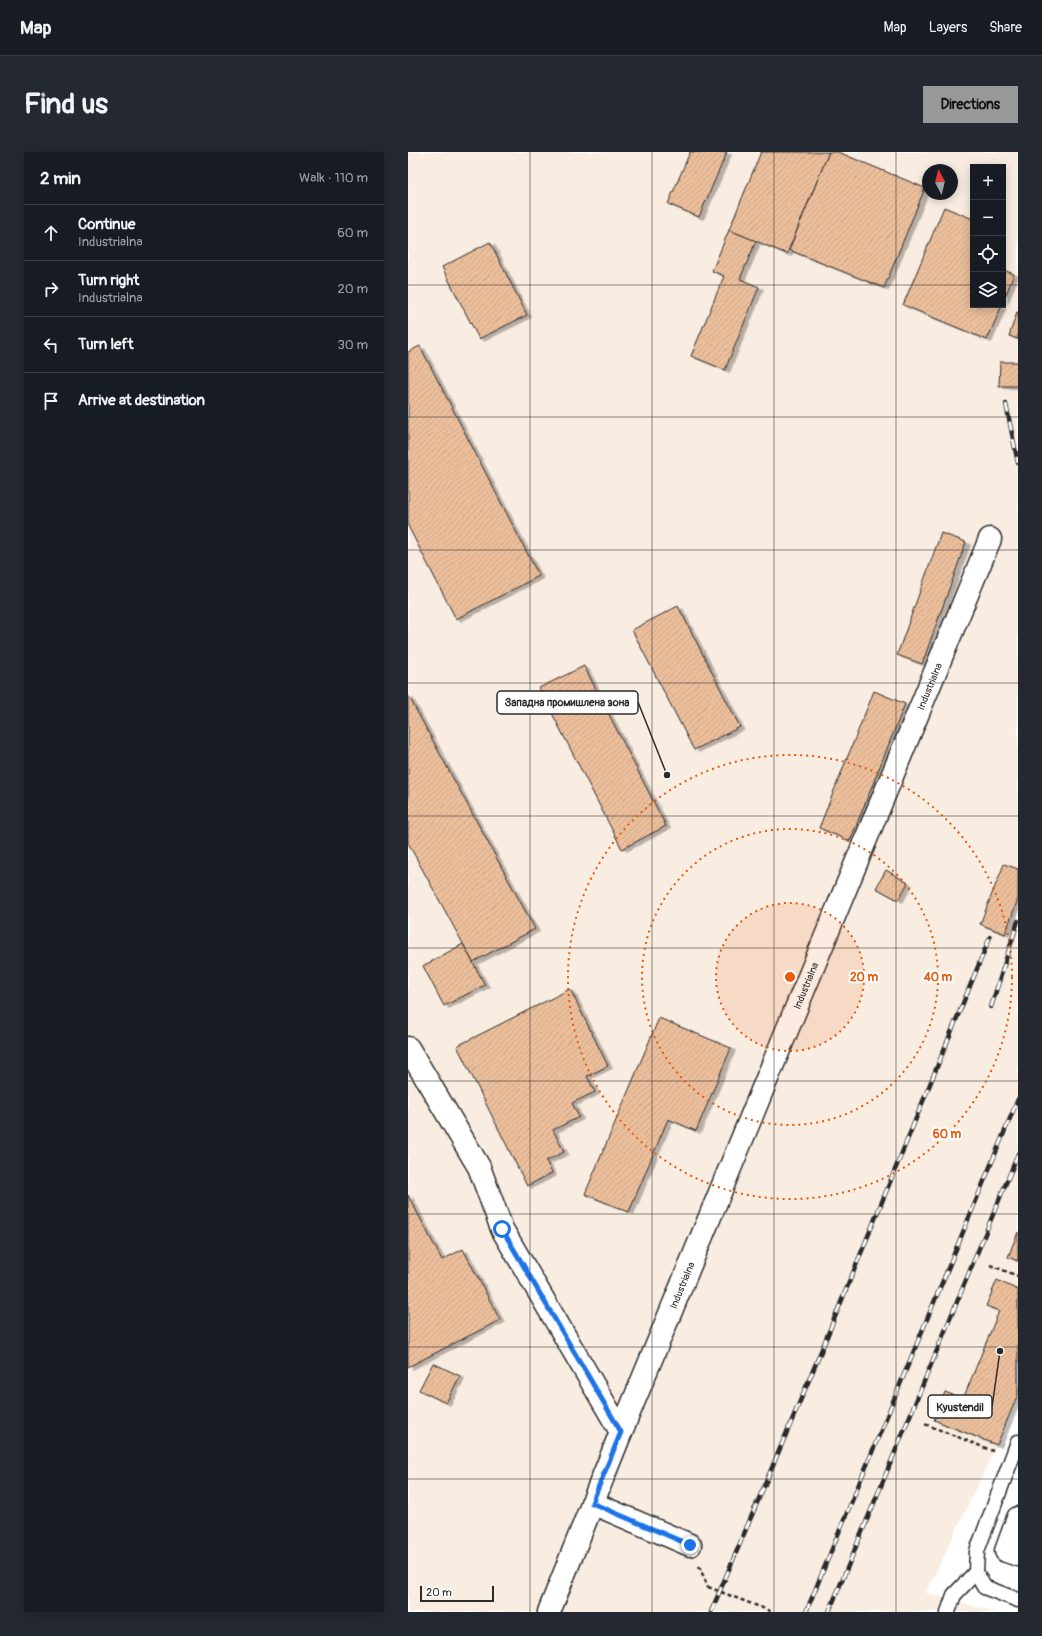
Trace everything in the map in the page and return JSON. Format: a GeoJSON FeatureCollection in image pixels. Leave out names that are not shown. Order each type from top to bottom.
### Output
{"type":"FeatureCollection","features":[{"type":"Feature","properties":{"kind":"street","name":"Industrialna"},"geometry":{"type":"LineString","coordinates":[[549,1612],[621,1432],[990,539]]}},
{"type":"Feature","properties":{"kind":"street"},"geometry":{"type":"LineString","coordinates":[[408,1048],[479,1167],[502,1229],[621,1432]]}},
{"type":"Feature","properties":{"kind":"street"},"geometry":{"type":"LineString","coordinates":[[592,1503],[690,1545]]}},
{"type":"Feature","properties":{"kind":"street"},"geometry":{"type":"LineString","coordinates":[[1018,1518],[1006,1551],[1018,1555]]}},
{"type":"Feature","properties":{"kind":"lane"},"geometry":{"type":"LineString","coordinates":[[1018,1442],[977,1551],[976,1572],[984,1587],[1018,1600]]}},
{"type":"Feature","properties":{"kind":"lane"},"geometry":{"type":"LineString","coordinates":[[948,1612],[954,1595],[976,1572]]}},
{"type":"Feature","properties":{"kind":"path"},"geometry":{"type":"LineString","coordinates":[[990,1265],[1018,1276]]}},
{"type":"Feature","properties":{"kind":"path"},"geometry":{"type":"LineString","coordinates":[[925,1424],[1012,1458]]}},
{"type":"Feature","properties":{"kind":"path"},"geometry":{"type":"LineString","coordinates":[[708,1587],[773,1612]]}},
{"type":"Feature","properties":{"kind":"shaded area"},"geometry":{"type":"Polygon","coordinates":[[[408,152],[1018,152],[1018,1394],[997,1445],[926,1593],[995,1612],[408,1612],[408,152]]]}},
{"type":"Feature","properties":{"kind":"building"},"geometry":{"type":"Polygon","coordinates":[[[690,152],[727,152],[699,217],[668,204],[690,152]]]}},
{"type":"Feature","properties":{"kind":"building"},"geometry":{"type":"Polygon","coordinates":[[[761,152],[829,152],[787,254],[729,230],[761,152]]]}},
{"type":"Feature","properties":{"kind":"building"},"geometry":{"type":"Polygon","coordinates":[[[829,152],[838,152],[922,187],[922,195],[884,288],[789,250],[829,152]]]}},
{"type":"Feature","properties":{"kind":"building"},"geometry":{"type":"Polygon","coordinates":[[[944,207],[970,218],[970,308],[1001,308],[987,340],[903,305],[944,207]]]}},
{"type":"Feature","properties":{"kind":"building"},"geometry":{"type":"Polygon","coordinates":[[[729,230],[756,241],[740,279],[759,287],[725,370],[691,356],[724,276],[712,271],[729,230]]]}},
{"type":"Feature","properties":{"kind":"building"},"geometry":{"type":"Polygon","coordinates":[[[490,242],[527,315],[479,339],[442,267],[490,242]]]}},
{"type":"Feature","properties":{"kind":"building"},"geometry":{"type":"Polygon","coordinates":[[[1006,271],[1014,274],[1006,294],[1006,271]]]}},
{"type":"Feature","properties":{"kind":"building"},"geometry":{"type":"Polygon","coordinates":[[[1018,312],[1018,339],[1009,336],[1018,312]]]}},
{"type":"Feature","properties":{"kind":"building"},"geometry":{"type":"Polygon","coordinates":[[[420,346],[539,576],[456,619],[408,526],[408,352],[420,346]]]}},
{"type":"Feature","properties":{"kind":"building"},"geometry":{"type":"Polygon","coordinates":[[[1000,362],[1018,362],[1018,386],[999,386],[1000,362]]]}},
{"type":"Feature","properties":{"kind":"building"},"geometry":{"type":"Polygon","coordinates":[[[941,533],[966,542],[922,664],[897,655],[941,533]]]}},
{"type":"Feature","properties":{"kind":"building"},"geometry":{"type":"Polygon","coordinates":[[[678,606],[740,727],[694,750],[632,630],[678,606]]]}},
{"type":"Feature","properties":{"kind":"building"},"geometry":{"type":"Polygon","coordinates":[[[584,666],[666,826],[622,849],[539,688],[584,666]]]}},
{"type":"Feature","properties":{"kind":"building"},"geometry":{"type":"Polygon","coordinates":[[[874,691],[905,704],[850,841],[819,828],[874,691]]]}},
{"type":"Feature","properties":{"kind":"building"},"geometry":{"type":"Polygon","coordinates":[[[408,695],[535,929],[473,962],[408,843],[408,695]]]}},
{"type":"Feature","properties":{"kind":"building"},"geometry":{"type":"Polygon","coordinates":[[[1004,864],[1018,869],[1018,899],[1005,934],[980,924],[1004,864]]]}},
{"type":"Feature","properties":{"kind":"building"},"geometry":{"type":"Polygon","coordinates":[[[886,870],[908,883],[898,900],[876,888],[886,870]]]}},
{"type":"Feature","properties":{"kind":"building"},"geometry":{"type":"Polygon","coordinates":[[[463,944],[485,985],[444,1006],[423,966],[463,944]]]}},
{"type":"Feature","properties":{"kind":"building"},"geometry":{"type":"Polygon","coordinates":[[[570,989],[608,1066],[587,1076],[595,1092],[572,1103],[579,1117],[553,1130],[564,1152],[546,1161],[552,1173],[527,1186],[457,1046],[570,989]]]}},
{"type":"Feature","properties":{"kind":"building"},"geometry":{"type":"Polygon","coordinates":[[[659,1018],[731,1048],[696,1131],[668,1119],[629,1212],[585,1194],[659,1018]]]}},
{"type":"Feature","properties":{"kind":"building"},"geometry":{"type":"Polygon","coordinates":[[[408,1195],[442,1260],[463,1249],[500,1320],[408,1367],[408,1195]]]}},
{"type":"Feature","properties":{"kind":"building"},"geometry":{"type":"Polygon","coordinates":[[[1018,1232],[1018,1261],[1008,1257],[1018,1232]]]}},
{"type":"Feature","properties":{"kind":"building"},"geometry":{"type":"Polygon","coordinates":[[[997,1280],[1018,1290],[1018,1394],[997,1445],[934,1420],[945,1392],[963,1399],[999,1311],[986,1306],[997,1280]]]}},
{"type":"Feature","properties":{"kind":"building"},"geometry":{"type":"Polygon","coordinates":[[[433,1363],[460,1376],[446,1403],[419,1390],[433,1363]]]}},
{"type":"Feature","properties":{"kind":"railway"},"geometry":{"type":"LineString","coordinates":[[1006,404],[1018,463]]}},
{"type":"Feature","properties":{"kind":"railway"},"geometry":{"type":"LineString","coordinates":[[991,1007],[1018,921]]}},
{"type":"Feature","properties":{"kind":"railway"},"geometry":{"type":"LineString","coordinates":[[711,1612],[817,1361],[990,937]]}},
{"type":"Feature","properties":{"kind":"railway"},"geometry":{"type":"LineString","coordinates":[[806,1612],[1018,1099]]}},
{"type":"Feature","properties":{"kind":"railway"},"geometry":{"type":"LineString","coordinates":[[829,1612],[1018,1154]]}},
{"type":"Feature","properties":{"kind":"place","name":"Западна промишлена зона"},"geometry":{"type":"Point","coordinates":[667,775]}},
{"type":"Feature","properties":{"kind":"place","name":"Kyustendil"},"geometry":{"type":"Point","coordinates":[1000,1351]}},
{"type":"Feature","properties":{"kind":"route"},"geometry":{"type":"LineString","coordinates":[[502,1229],[621,1432],[592,1503],[690,1545]]}}]}
